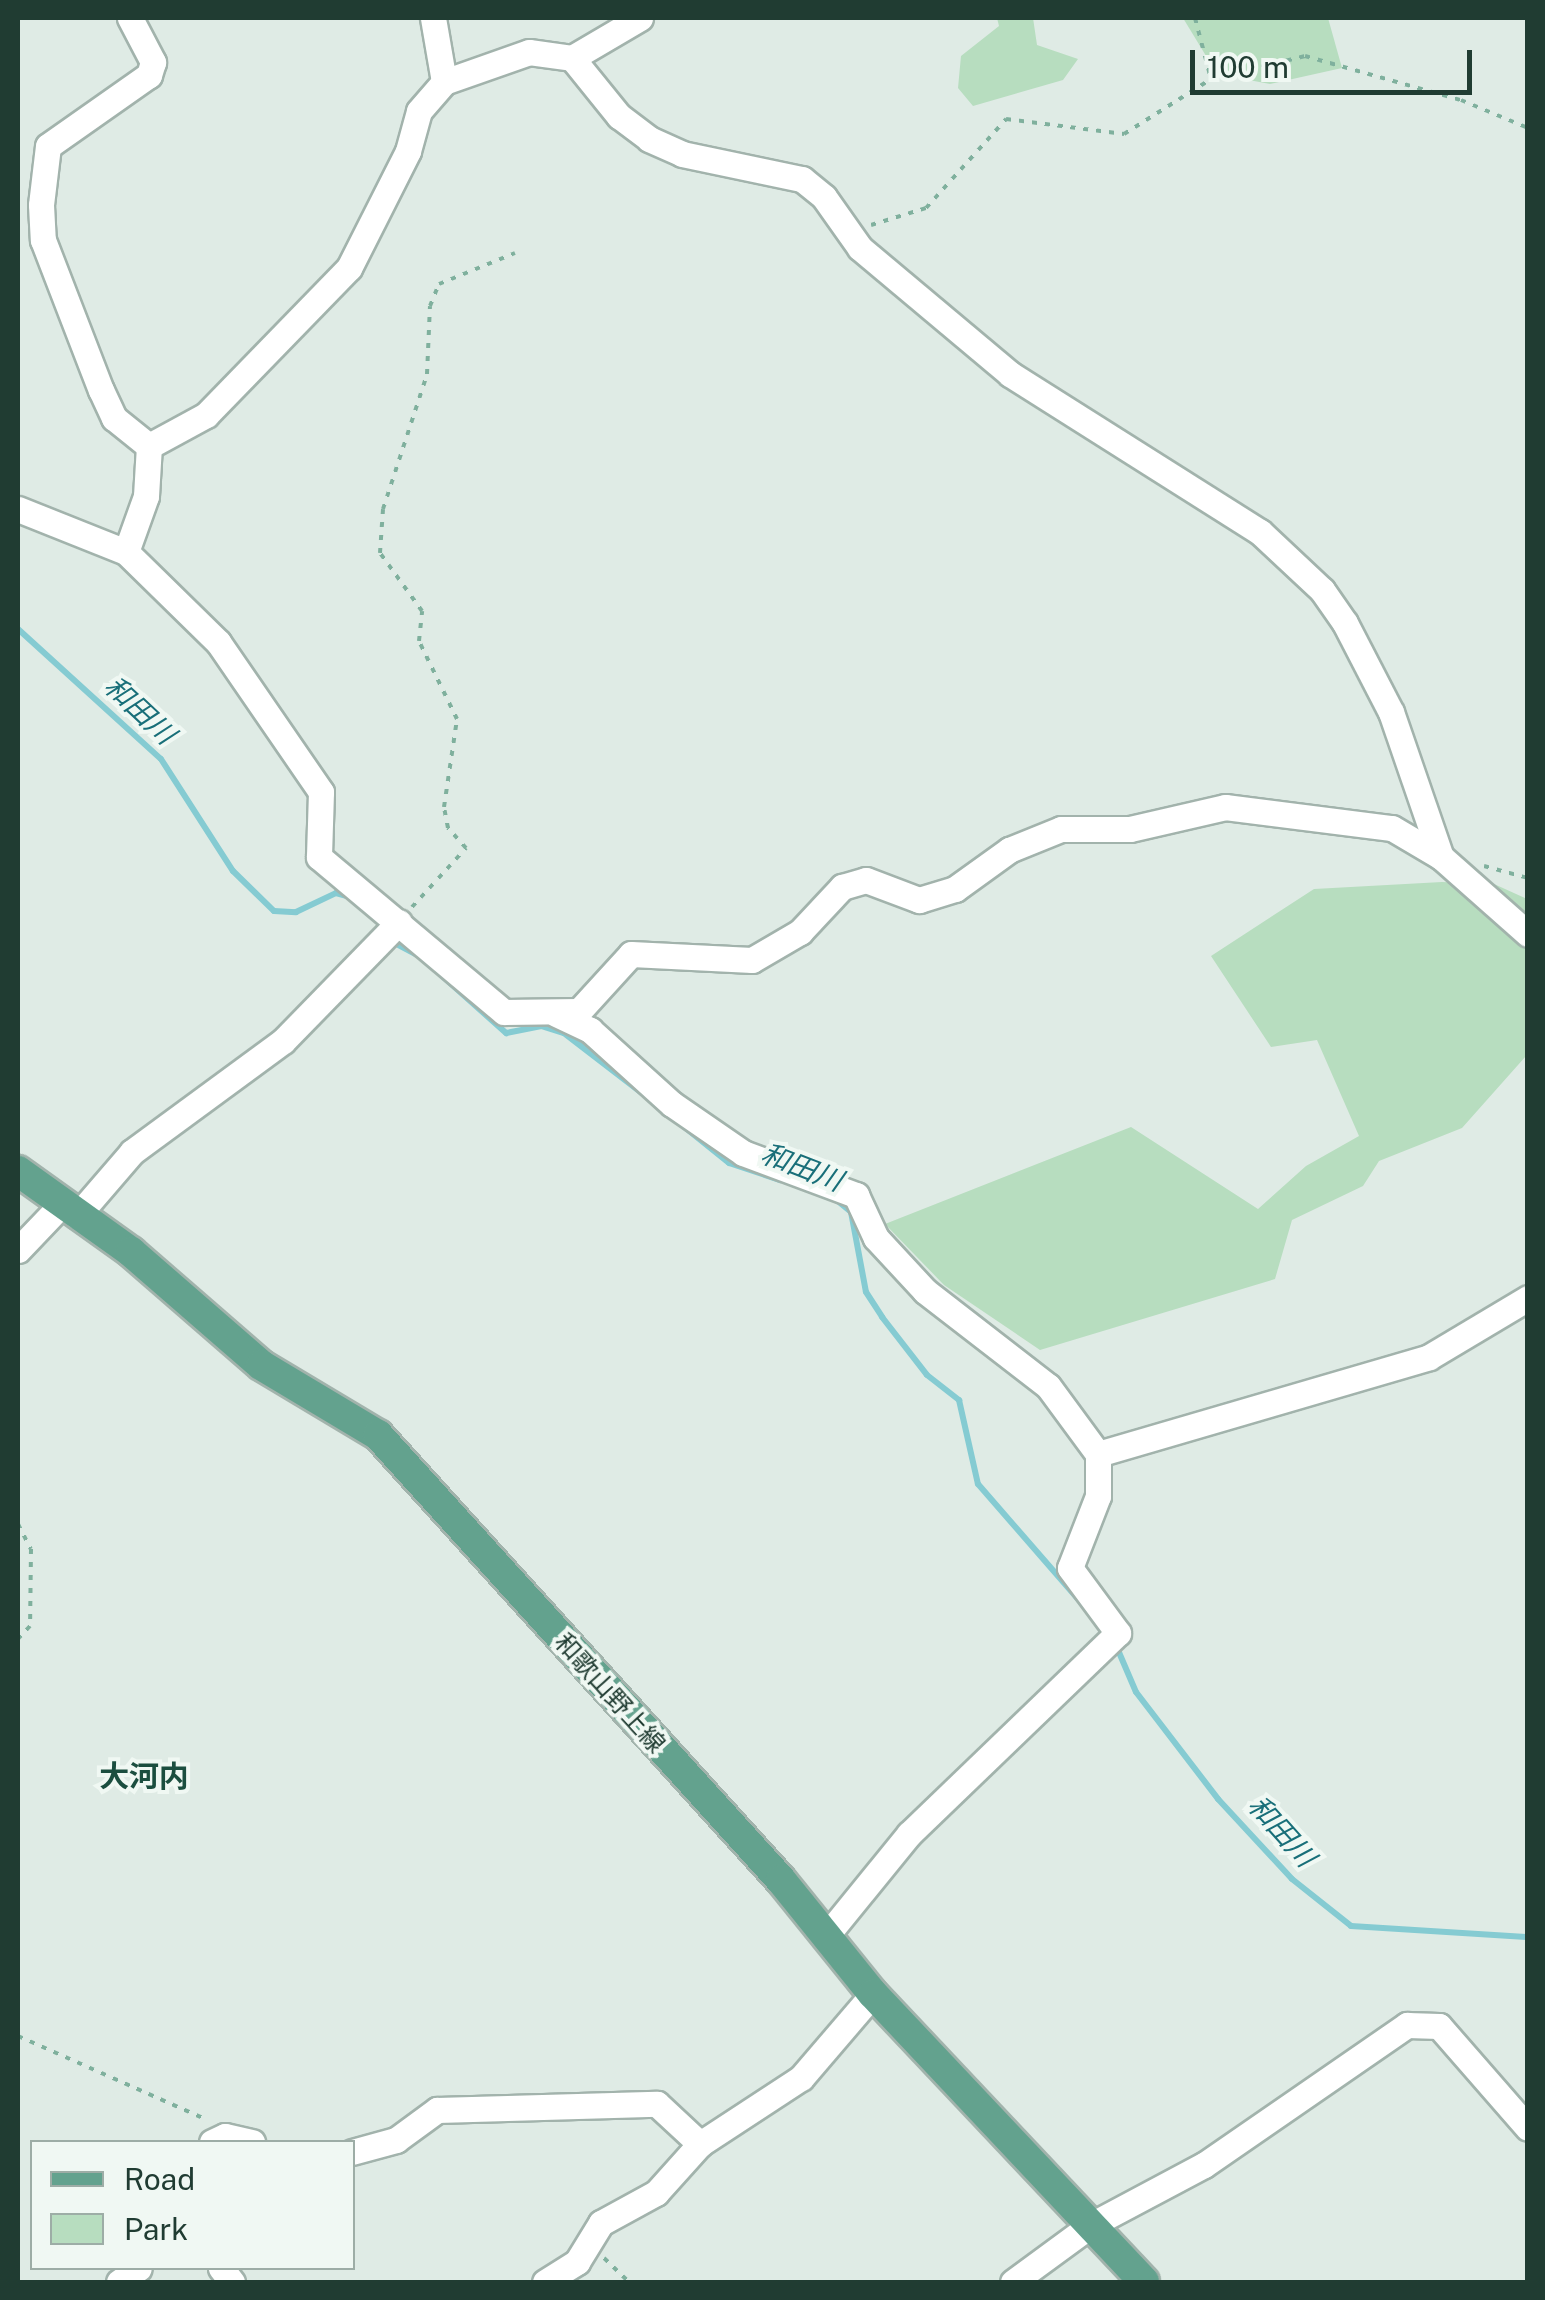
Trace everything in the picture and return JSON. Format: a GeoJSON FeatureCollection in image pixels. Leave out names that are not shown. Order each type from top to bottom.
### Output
{"type":"FeatureCollection","features":[{"type":"Feature","properties":{"kind":"main road","name":"和歌山野上線"},"geometry":{"type":"LineString","coordinates":[[18,1171],[131,1252],[289,1385],[378,1436],[827,1936],[874,1994],[1144,2282]]}},
{"type":"Feature","properties":{"kind":"street"},"geometry":{"type":"LineString","coordinates":[[130,18],[153,62],[149,75],[48,146],[42,223],[43,240],[114,418],[150,446]]}},
{"type":"Feature","properties":{"kind":"street"},"geometry":{"type":"LineString","coordinates":[[433,18],[444,82]]}},
{"type":"Feature","properties":{"kind":"street"},"geometry":{"type":"LineString","coordinates":[[150,446],[206,415],[349,268],[408,151],[419,111],[444,82],[529,52],[572,58],[640,18]]}},
{"type":"Feature","properties":{"kind":"street"},"geometry":{"type":"LineString","coordinates":[[572,58],[618,116],[649,139],[682,154],[802,180],[824,197],[848,232],[1010,374],[1260,532],[1322,590],[1391,712],[1441,857]]}},
{"type":"Feature","properties":{"kind":"street"},"geometry":{"type":"LineString","coordinates":[[126,552],[146,496],[150,446]]}},
{"type":"Feature","properties":{"kind":"street"},"geometry":{"type":"LineString","coordinates":[[18,509],[126,552],[244,673],[321,792],[320,857],[504,1012],[579,1011],[631,954],[752,960],[800,932],[842,887],[866,880],[919,900],[955,889],[1009,850],[1061,829],[1130,828],[1224,807],[1392,828],[1441,857],[1528,934]]}},
{"type":"Feature","properties":{"kind":"street"},"geometry":{"type":"LineString","coordinates":[[18,1250],[132,1152],[283,1042],[399,922]]}},
{"type":"Feature","properties":{"kind":"street"},"geometry":{"type":"LineString","coordinates":[[556,1014],[590,1030],[672,1104],[742,1153],[856,1195],[876,1238],[925,1291],[1048,1386],[1098,1454],[1098,1496],[1070,1568],[1118,1633],[909,1834],[827,1936]]}},
{"type":"Feature","properties":{"kind":"street"},"geometry":{"type":"LineString","coordinates":[[1098,1454],[1429,1357],[1528,1298]]}},
{"type":"Feature","properties":{"kind":"street"},"geometry":{"type":"LineString","coordinates":[[545,2282],[577,2262],[601,2223],[656,2193],[700,2144],[801,2078],[874,1994]]}},
{"type":"Feature","properties":{"kind":"street"},"geometry":{"type":"LineString","coordinates":[[1013,2282],[1091,2225],[1204,2164],[1407,2024],[1438,2026],[1528,2128]]}},
{"type":"Feature","properties":{"kind":"street"},"geometry":{"type":"LineString","coordinates":[[355,2151],[396,2140],[437,2110],[657,2104],[700,2144]]}},
{"type":"Feature","properties":{"kind":"street"},"geometry":{"type":"LineString","coordinates":[[217,2135],[243,2140]]}},
{"type":"Feature","properties":{"kind":"path"},"geometry":{"type":"LineString","coordinates":[[1195,18],[1211,80]]}},
{"type":"Feature","properties":{"kind":"path"},"geometry":{"type":"LineString","coordinates":[[848,232],[926,208],[1006,119],[1124,134],[1211,80],[1305,56],[1462,100],[1528,128]]}},
{"type":"Feature","properties":{"kind":"path"},"geometry":{"type":"LineString","coordinates":[[399,922],[466,848],[448,828],[444,807],[457,720],[419,640],[422,611],[380,553],[384,509],[427,374],[430,306],[439,284],[515,253]]}},
{"type":"Feature","properties":{"kind":"path"},"geometry":{"type":"LineString","coordinates":[[18,1524],[32,1550],[30,1626],[18,1639]]}},
{"type":"Feature","properties":{"kind":"path"},"geometry":{"type":"LineString","coordinates":[[18,2036],[217,2135]]}},
{"type":"Feature","properties":{"kind":"path"},"geometry":{"type":"LineString","coordinates":[[590,2244],[629,2282]]}},
{"type":"Feature","properties":{"kind":"green space"},"geometry":{"type":"Polygon","coordinates":[[[997,18],[1033,18],[1037,45],[1078,59],[1063,80],[973,106],[958,88],[961,56],[999,26],[997,18]]]}},
{"type":"Feature","properties":{"kind":"green space"},"geometry":{"type":"Polygon","coordinates":[[[1183,18],[1328,18],[1342,68],[1270,84],[1217,74],[1183,18]]]}},
{"type":"Feature","properties":{"kind":"green space"},"geometry":{"type":"Polygon","coordinates":[[[1442,882],[1494,884],[1527,899],[1527,1055],[1462,1128],[1379,1161],[1363,1186],[1292,1220],[1275,1279],[1040,1350],[944,1285],[885,1224],[1131,1127],[1258,1209],[1306,1166],[1359,1136],[1317,1040],[1271,1047],[1211,956],[1314,889],[1442,882]]]}},
{"type":"Feature","properties":{"kind":"waterway","name":"和田川"},"geometry":{"type":"LineString","coordinates":[[18,629],[161,759],[233,871],[274,911],[296,912],[336,893],[353,898]]}},
{"type":"Feature","properties":{"kind":"waterway","name":"和田川"},"geometry":{"type":"LineString","coordinates":[[391,941],[419,956]]}},
{"type":"Feature","properties":{"kind":"waterway","name":"和田川"},"geometry":{"type":"LineString","coordinates":[[440,974],[506,1033],[541,1026],[564,1033],[642,1093]]}},
{"type":"Feature","properties":{"kind":"waterway","name":"和田川"},"geometry":{"type":"LineString","coordinates":[[683,1126],[729,1163],[780,1180]]}},
{"type":"Feature","properties":{"kind":"waterway","name":"和田川"},"geometry":{"type":"LineString","coordinates":[[834,1198],[851,1212],[866,1292],[927,1375],[959,1400],[978,1484],[1085,1607]]}},
{"type":"Feature","properties":{"kind":"waterway","name":"和田川"},"geometry":{"type":"LineString","coordinates":[[1115,1643],[1136,1692],[1218,1799],[1292,1879],[1351,1926],[1528,1937]]}},
{"type":"Feature","properties":{"kind":"district","name":"大河内"},"geometry":{"type":"Point","coordinates":[144,1776]}}]}
